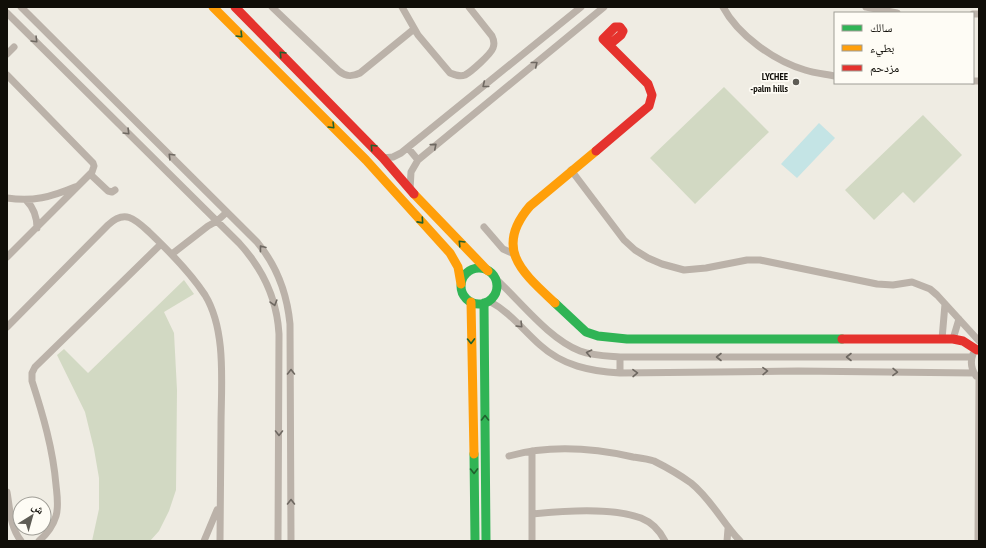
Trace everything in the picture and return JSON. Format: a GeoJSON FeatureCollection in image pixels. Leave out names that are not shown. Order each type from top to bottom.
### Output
{"type":"FeatureCollection","features":[{"type":"Feature","properties":{"kind":"street"},"geometry":{"type":"LineString","coordinates":[[21,7],[257,242],[265,252],[278,274],[287,299],[291,335],[291,541]]}},
{"type":"Feature","properties":{"kind":"street"},"geometry":{"type":"LineString","coordinates":[[212,7],[366,160],[450,253],[459,267],[463,295],[475,304],[487,302],[495,294],[497,289],[496,279]]}},
{"type":"Feature","properties":{"kind":"street"},"geometry":{"type":"LineString","coordinates":[[235,7],[383,158],[410,190],[496,279],[564,344],[581,352],[600,356],[620,357],[977,349]]}},
{"type":"Feature","properties":{"kind":"street"},"geometry":{"type":"LineString","coordinates":[[272,7],[339,71],[347,76],[360,73],[414,29]]}},
{"type":"Feature","properties":{"kind":"street"},"geometry":{"type":"LineString","coordinates":[[402,7],[414,29],[450,73],[454,75],[465,75],[491,51],[494,46],[492,36],[469,7]]}},
{"type":"Feature","properties":{"kind":"street"},"geometry":{"type":"LineString","coordinates":[[383,158],[393,157],[408,148],[581,7]]}},
{"type":"Feature","properties":{"kind":"street"},"geometry":{"type":"LineString","coordinates":[[410,190],[411,172],[418,160],[604,7]]}},
{"type":"Feature","properties":{"kind":"street"},"geometry":{"type":"LineString","coordinates":[[723,7],[742,31],[760,47],[781,60],[804,70],[834,76]]}},
{"type":"Feature","properties":{"kind":"street"},"geometry":{"type":"LineString","coordinates":[[866,7],[893,12]]}},
{"type":"Feature","properties":{"kind":"street"},"geometry":{"type":"LineString","coordinates":[[7,13],[217,221],[247,252],[260,271],[270,292],[277,313],[279,334],[278,541]]}},
{"type":"Feature","properties":{"kind":"street"},"geometry":{"type":"LineString","coordinates":[[610,45],[648,84],[652,95],[651,101],[648,106],[530,206],[518,220],[513,238],[514,254],[517,262],[528,277],[576,324],[586,332],[598,336],[627,339],[953,339],[963,341],[977,349]]}},
{"type":"Feature","properties":{"kind":"street"},"geometry":{"type":"LineString","coordinates":[[7,54],[14,47]]}},
{"type":"Feature","properties":{"kind":"street"},"geometry":{"type":"LineString","coordinates":[[503,70],[512,82]]}},
{"type":"Feature","properties":{"kind":"street"},"geometry":{"type":"LineString","coordinates":[[7,75],[93,163],[93,169],[90,174],[7,257]]}},
{"type":"Feature","properties":{"kind":"street"},"geometry":{"type":"LineString","coordinates":[[408,148],[418,160]]}},
{"type":"Feature","properties":{"kind":"street"},"geometry":{"type":"LineString","coordinates":[[571,170],[624,240],[642,254],[662,264],[684,270],[706,268],[747,260],[764,261],[877,284],[912,282],[930,289],[937,295],[960,319],[977,349]]}},
{"type":"Feature","properties":{"kind":"street"},"geometry":{"type":"LineString","coordinates":[[90,174],[108,191],[112,192],[115,190]]}},
{"type":"Feature","properties":{"kind":"street"},"geometry":{"type":"LineString","coordinates":[[7,198],[26,200],[53,196],[78,186]]}},
{"type":"Feature","properties":{"kind":"street"},"geometry":{"type":"LineString","coordinates":[[26,200],[31,204],[36,215],[37,228]]}},
{"type":"Feature","properties":{"kind":"street"},"geometry":{"type":"LineString","coordinates":[[172,254],[227,212]]}},
{"type":"Feature","properties":{"kind":"street"},"geometry":{"type":"LineString","coordinates":[[7,327],[108,225],[116,219],[127,217],[137,221],[172,254],[205,296],[219,337],[221,359],[220,541]]}},
{"type":"Feature","properties":{"kind":"street"},"geometry":{"type":"LineString","coordinates":[[484,227],[503,248],[514,254]]}},
{"type":"Feature","properties":{"kind":"street"},"geometry":{"type":"LineString","coordinates":[[39,541],[54,522],[58,502],[56,476],[50,440],[32,380],[32,373],[35,367],[161,244]]}},
{"type":"Feature","properties":{"kind":"street"},"geometry":{"type":"LineString","coordinates":[[461,284],[465,275],[473,269],[478,268],[488,271]]}},
{"type":"Feature","properties":{"kind":"street"},"geometry":{"type":"LineString","coordinates":[[471,302],[475,541]]}},
{"type":"Feature","properties":{"kind":"street"},"geometry":{"type":"LineString","coordinates":[[487,302],[508,313],[540,345],[561,360],[586,369],[620,373],[798,371],[977,376]]}},
{"type":"Feature","properties":{"kind":"street"},"geometry":{"type":"LineString","coordinates":[[486,541],[487,302]]}},
{"type":"Feature","properties":{"kind":"street"},"geometry":{"type":"LineString","coordinates":[[942,339],[945,304]]}},
{"type":"Feature","properties":{"kind":"street"},"geometry":{"type":"LineString","coordinates":[[953,339],[960,319]]}},
{"type":"Feature","properties":{"kind":"street"},"geometry":{"type":"LineString","coordinates":[[977,349],[971,363],[977,376],[979,456],[978,541]]}},
{"type":"Feature","properties":{"kind":"street"},"geometry":{"type":"LineString","coordinates":[[620,357],[620,373]]}},
{"type":"Feature","properties":{"kind":"street"},"geometry":{"type":"LineString","coordinates":[[509,456],[532,451],[575,449],[600,451],[653,461],[690,483],[705,496],[718,512],[728,529],[740,541]]}},
{"type":"Feature","properties":{"kind":"street"},"geometry":{"type":"LineString","coordinates":[[532,451],[532,541]]}},
{"type":"Feature","properties":{"kind":"street"},"geometry":{"type":"LineString","coordinates":[[7,492],[12,524],[21,541]]}},
{"type":"Feature","properties":{"kind":"street"},"geometry":{"type":"LineString","coordinates":[[204,541],[211,528],[220,502]]}},
{"type":"Feature","properties":{"kind":"street"},"geometry":{"type":"LineString","coordinates":[[532,514],[580,511],[630,515],[642,518],[654,526],[663,536],[665,541]]}},
{"type":"Feature","properties":{"kind":"street"},"geometry":{"type":"LineString","coordinates":[[727,541],[728,529]]}},
{"type":"Feature","properties":{"kind":"green space"},"geometry":{"type":"Polygon","coordinates":[[[724,87],[769,132],[695,204],[650,158],[724,87]]]}},
{"type":"Feature","properties":{"kind":"green space"},"geometry":{"type":"Polygon","coordinates":[[[923,115],[962,155],[914,203],[903,192],[874,220],[845,190],[923,115]]]}},
{"type":"Feature","properties":{"kind":"green space"},"geometry":{"type":"Polygon","coordinates":[[[184,280],[194,294],[164,312],[174,333],[177,390],[176,490],[169,511],[159,531],[150,541],[92,541],[99,509],[99,478],[94,449],[85,412],[57,355],[64,349],[88,373],[184,280]]]}},
{"type":"Feature","properties":{"kind":"water"},"geometry":{"type":"Polygon","coordinates":[[[819,123],[835,138],[797,178],[781,164],[819,123]]]}},
{"type":"Feature","properties":{"kind":"traffic: fast"},"geometry":{"type":"LineString","coordinates":[[479,268],[492,273],[497,286],[492,299],[479,304],[466,299],[461,286],[466,273],[479,268]]}},
{"type":"Feature","properties":{"kind":"traffic: fast"},"geometry":{"type":"LineString","coordinates":[[484,303],[486,541]]}},
{"type":"Feature","properties":{"kind":"traffic: fast"},"geometry":{"type":"LineString","coordinates":[[555,303],[586,332],[598,336],[627,339],[842,339]]}},
{"type":"Feature","properties":{"kind":"traffic: fast"},"geometry":{"type":"LineString","coordinates":[[474,454],[475,541]]}},
{"type":"Feature","properties":{"kind":"traffic: slow"},"geometry":{"type":"LineString","coordinates":[[213,7],[366,160],[450,253],[458,267],[461,284]]}},
{"type":"Feature","properties":{"kind":"traffic: slow"},"geometry":{"type":"LineString","coordinates":[[555,303],[523,270],[513,248],[514,235],[519,221],[530,206],[596,151]]}},
{"type":"Feature","properties":{"kind":"traffic: slow"},"geometry":{"type":"LineString","coordinates":[[414,194],[488,271]]}},
{"type":"Feature","properties":{"kind":"traffic: slow"},"geometry":{"type":"LineString","coordinates":[[471,302],[474,454]]}},
{"type":"Feature","properties":{"kind":"traffic: jam"},"geometry":{"type":"LineString","coordinates":[[235,7],[383,158],[414,194]]}},
{"type":"Feature","properties":{"kind":"traffic: jam"},"geometry":{"type":"LineString","coordinates":[[596,151],[649,106],[652,95],[648,84],[603,39],[615,27],[620,27],[623,31],[621,35],[609,45]]}},
{"type":"Feature","properties":{"kind":"traffic: jam"},"geometry":{"type":"LineString","coordinates":[[842,339],[953,339],[963,341],[977,350]]}},
{"type":"Feature","properties":{"kind":"place","name":"LYCHEE -palm hills"},"geometry":{"type":"Point","coordinates":[796,82]}}]}
